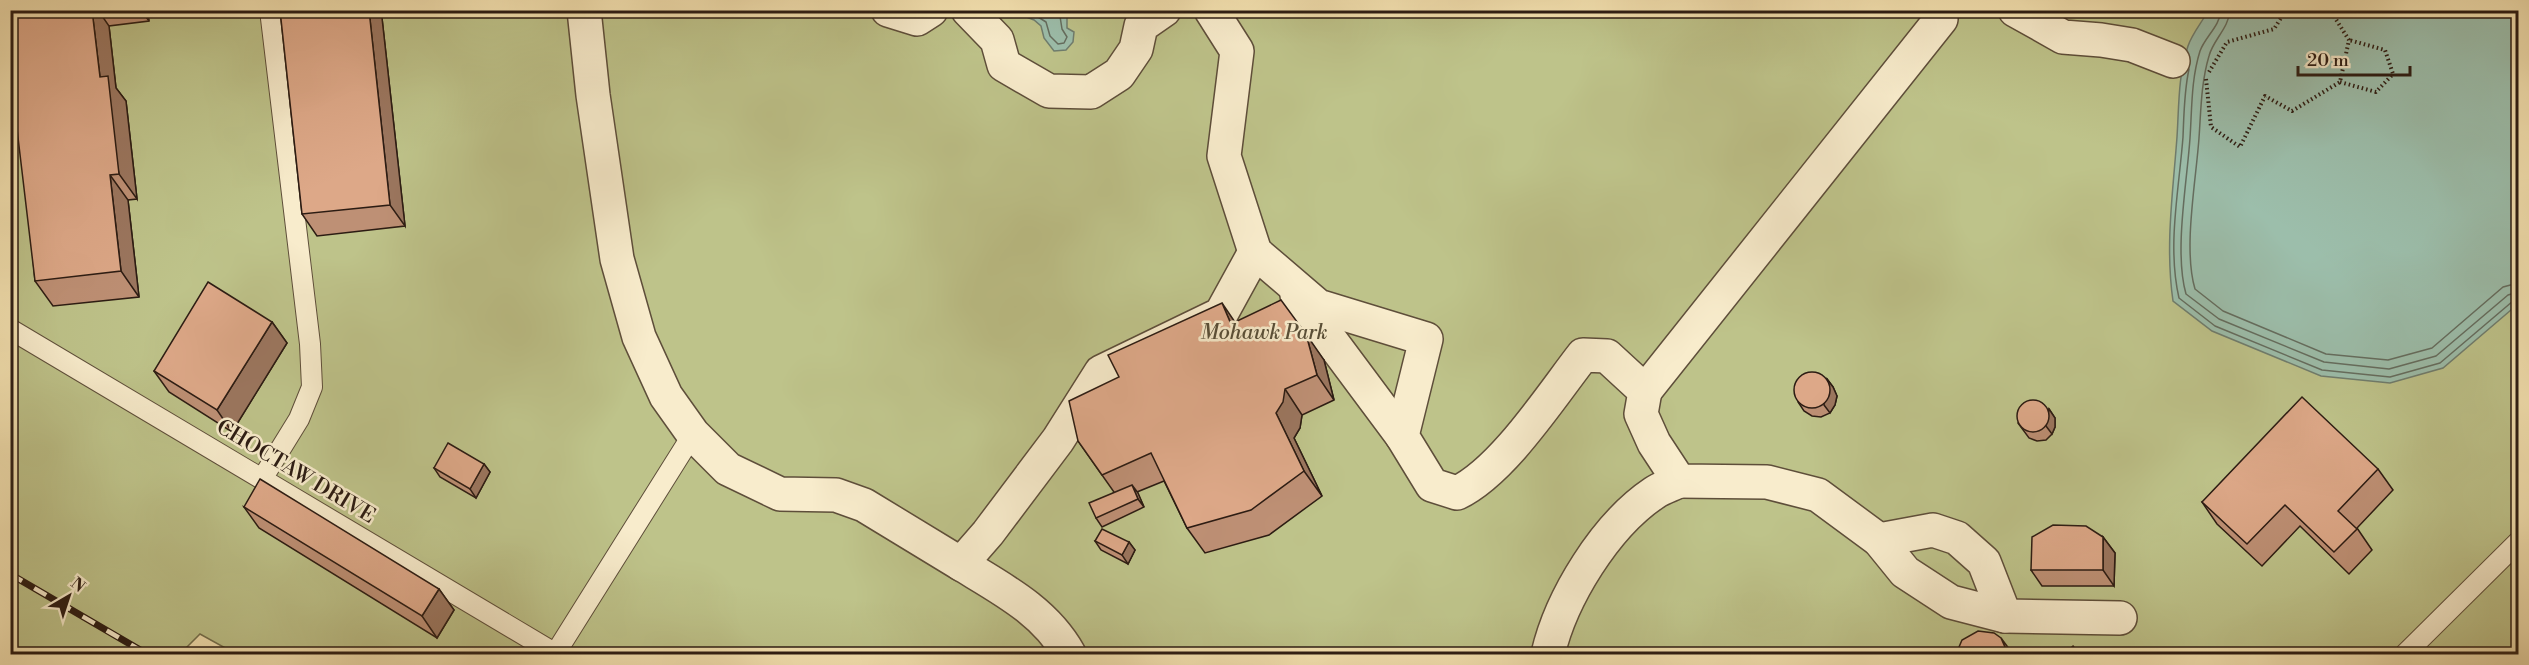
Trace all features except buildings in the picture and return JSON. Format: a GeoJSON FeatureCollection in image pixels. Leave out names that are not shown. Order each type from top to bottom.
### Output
{"type":"FeatureCollection","features":[{"type":"Feature","properties":{"kind":"street"},"geometry":{"type":"LineString","coordinates":[[584,10],[593,95],[617,259],[639,337],[666,396],[693,434],[728,469],[780,494],[836,495],[864,505],[1024,603],[1059,636],[1069,654]]}},
{"type":"Feature","properties":{"kind":"street"},"geometry":{"type":"LineString","coordinates":[[888,10],[917,19],[931,10]]}},
{"type":"Feature","properties":{"kind":"street"},"geometry":{"type":"LineString","coordinates":[[968,10],[997,40],[1004,65],[1049,91],[1090,92],[1119,74],[1136,49],[1141,26],[1164,10]]}},
{"type":"Feature","properties":{"kind":"street"},"geometry":{"type":"LineString","coordinates":[[1211,10],[1237,51],[1224,156],[1255,252],[1318,306],[1426,339],[1402,436]]}},
{"type":"Feature","properties":{"kind":"street"},"geometry":{"type":"LineString","coordinates":[[2014,10],[2063,37],[2132,45],[2173,62]]}},
{"type":"Feature","properties":{"kind":"street"},"geometry":{"type":"LineString","coordinates":[[1679,481],[1654,443],[1641,414],[1645,391],[1943,13]]}},
{"type":"Feature","properties":{"kind":"street"},"geometry":{"type":"LineString","coordinates":[[962,564],[1058,440],[1101,372],[1221,314],[1255,252]]}},
{"type":"Feature","properties":{"kind":"street"},"geometry":{"type":"LineString","coordinates":[[1283,275],[1402,436],[1432,485],[1457,493],[1474,484],[1505,454],[1583,355],[1607,357],[1645,391]]}},
{"type":"Feature","properties":{"kind":"street"},"geometry":{"type":"LineString","coordinates":[[1548,654],[1552,636],[1567,599],[1605,541],[1636,507],[1655,492],[1679,481],[1767,482],[1818,495],[1879,540],[1905,572],[1951,602],[2005,616],[2120,618]]}},
{"type":"Feature","properties":{"kind":"street"},"geometry":{"type":"LineString","coordinates":[[1879,540],[1933,530],[1957,538],[1984,562],[2005,616]]}},
{"type":"Feature","properties":{"kind":"lane"},"geometry":{"type":"LineString","coordinates":[[262,479],[299,419],[312,387],[310,344],[270,10]]}},
{"type":"Feature","properties":{"kind":"lane","name":"CHOCTAW DRIVE"},"geometry":{"type":"LineString","coordinates":[[10,329],[556,654]]}},
{"type":"Feature","properties":{"kind":"lane"},"geometry":{"type":"LineString","coordinates":[[556,654],[693,434]]}},
{"type":"Feature","properties":{"kind":"lane"},"geometry":{"type":"LineString","coordinates":[[2405,654],[2518,542]]}},
{"type":"Feature","properties":{"kind":"path"},"geometry":{"type":"LineString","coordinates":[[2286,10],[2274,29],[2227,42],[2205,78],[2211,127],[2240,147],[2265,96],[2292,111],[2340,82],[2376,92],[2393,74],[2385,50],[2349,40],[2330,10]]}},
{"type":"Feature","properties":{"kind":"path"},"geometry":{"type":"LineString","coordinates":[[2340,82],[2349,40]]}},
{"type":"Feature","properties":{"kind":"green space","name":"Mohawk Park"},"geometry":{"type":"Polygon","coordinates":[[[10,11],[2518,11],[2518,654],[236,654],[200,634],[180,654],[11,654],[10,11]]]}},
{"type":"Feature","properties":{"kind":"water"},"geometry":{"type":"Polygon","coordinates":[[[1011,11],[1062,11],[1067,15],[1067,28],[1074,32],[1073,42],[1066,50],[1054,51],[1044,38],[1041,26],[1034,20],[1011,11]]]}},
{"type":"Feature","properties":{"kind":"water"},"geometry":{"type":"Polygon","coordinates":[[[2208,11],[2518,11],[2518,304],[2443,368],[2390,383],[2321,376],[2212,331],[2173,301],[2170,239],[2181,80],[2190,42],[2208,11]]]}},
{"type":"Feature","properties":{"kind":"railway"},"geometry":{"type":"LineString","coordinates":[[10,574],[147,654]]}}]}
